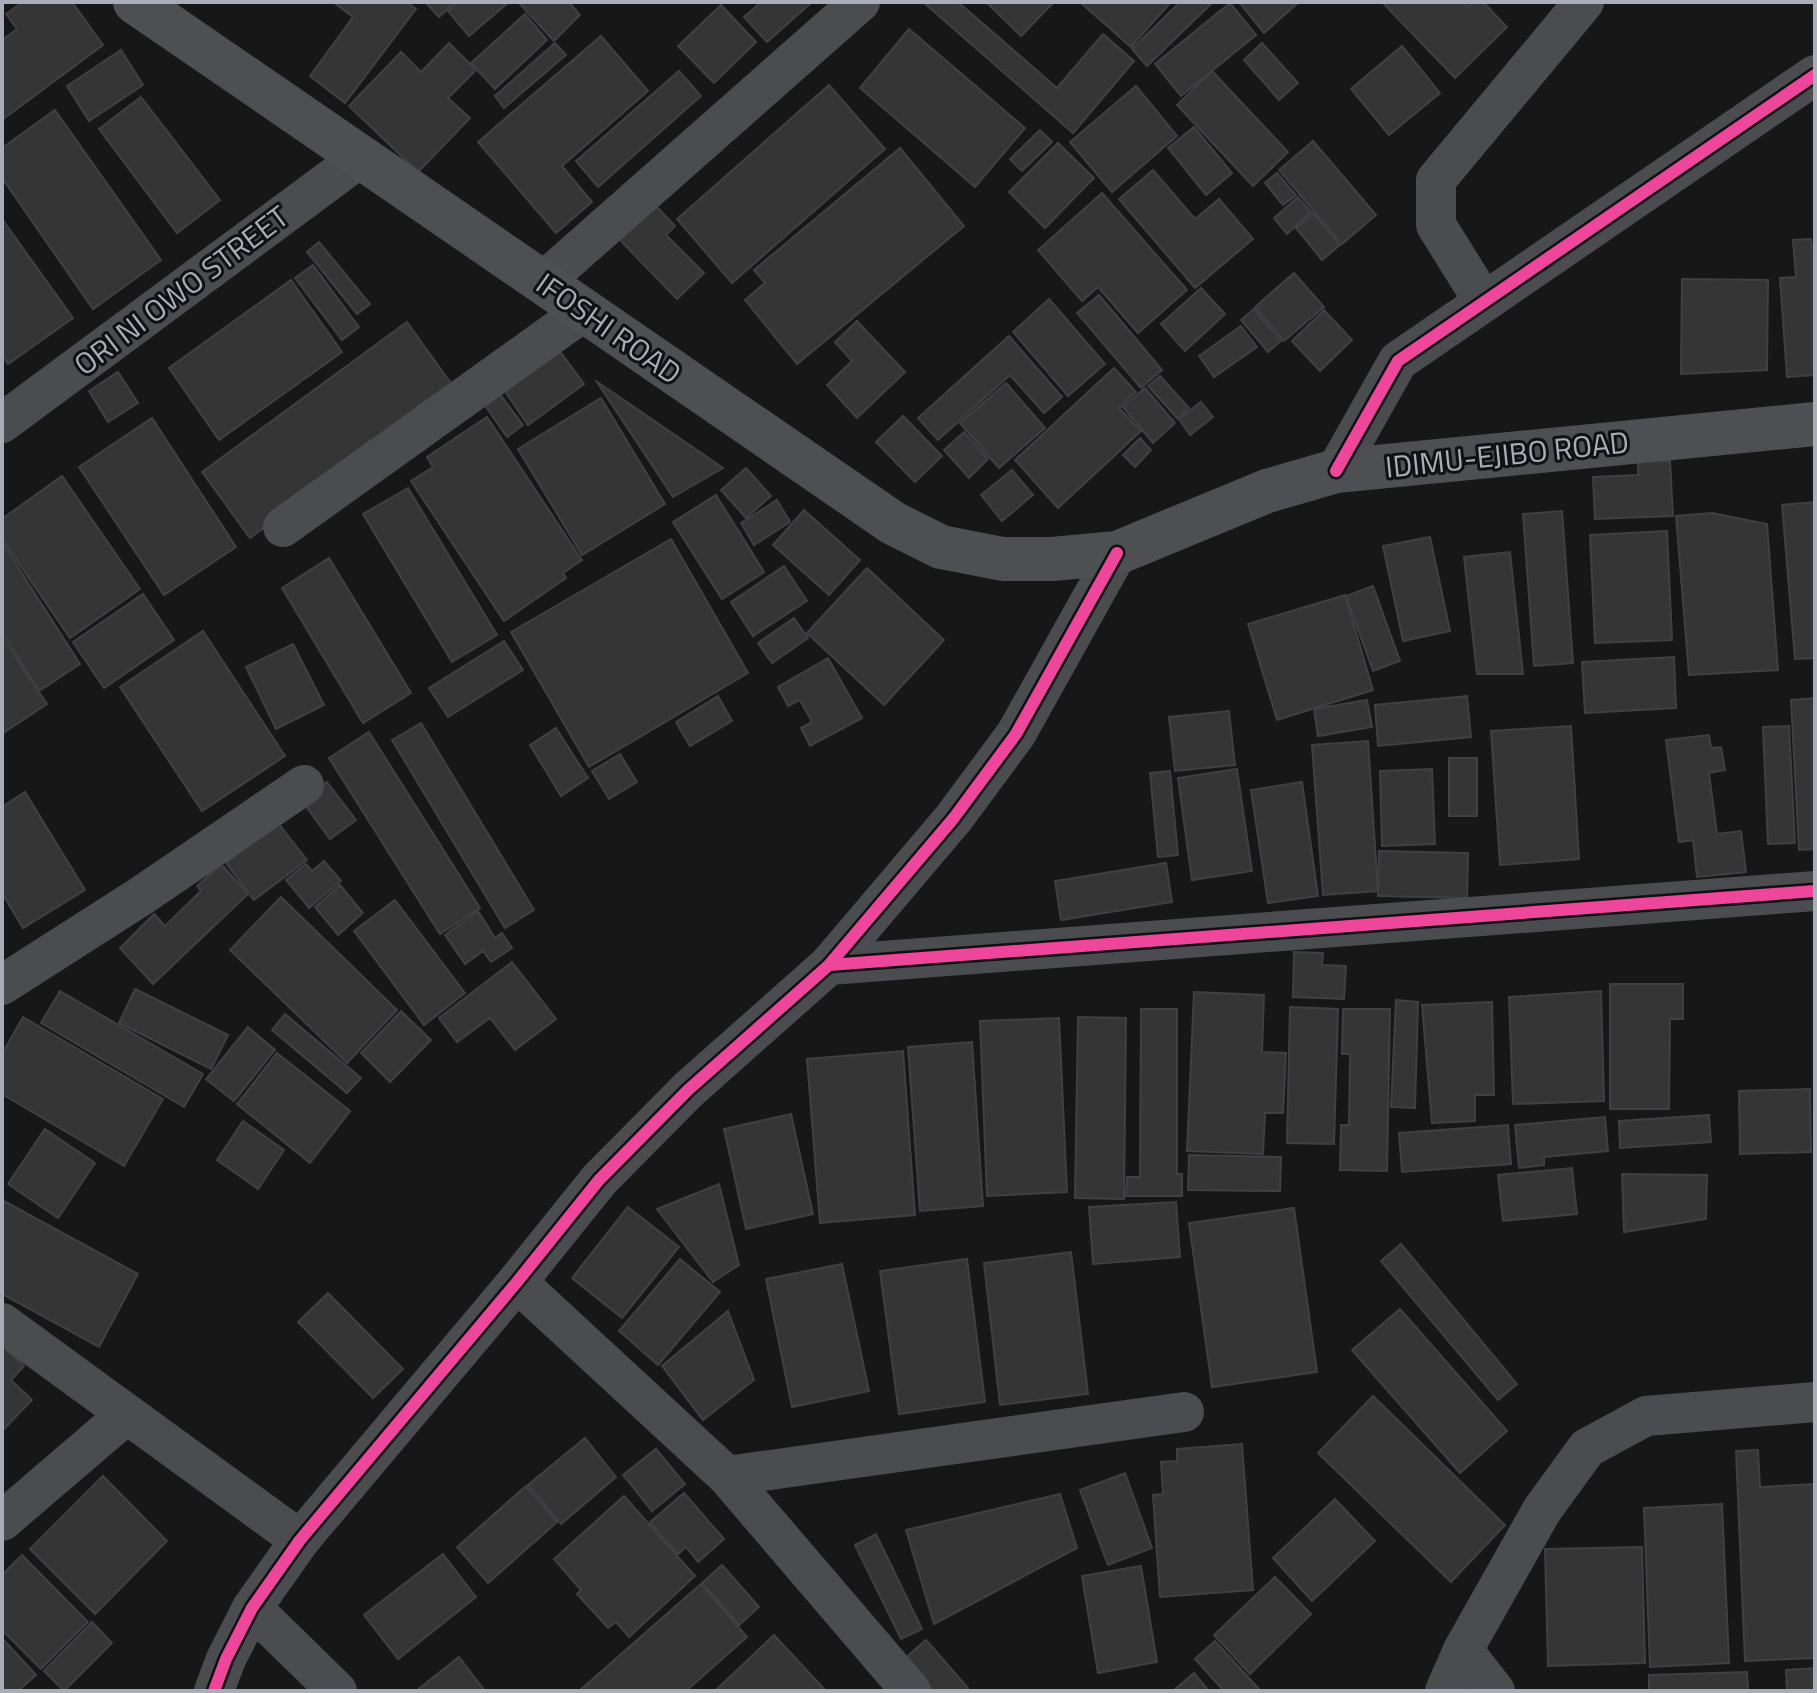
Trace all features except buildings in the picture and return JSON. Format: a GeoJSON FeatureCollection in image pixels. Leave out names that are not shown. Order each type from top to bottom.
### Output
{"type":"FeatureCollection","features":[{"type":"Feature","properties":{"kind":"main road","name":"IFOSHI ROAD"},"geometry":{"type":"LineString","coordinates":[[137,3],[893,523],[941,547],[1003,559],[1052,559],[1117,553]]}},
{"type":"Feature","properties":{"kind":"main road","name":"IDIMU-EJIBO ROAD"},"geometry":{"type":"LineString","coordinates":[[1117,553],[1267,491],[1336,471],[1815,424]]}},
{"type":"Feature","properties":{"kind":"street"},"geometry":{"type":"LineString","coordinates":[[544,281],[860,2]]}},
{"type":"Feature","properties":{"kind":"street"},"geometry":{"type":"LineString","coordinates":[[1484,302],[1436,225],[1436,180],[1584,2]]}},
{"type":"Feature","properties":{"kind":"street"},"geometry":{"type":"LineString","coordinates":[[1336,471],[1398,361],[1815,75]]}},
{"type":"Feature","properties":{"kind":"street","name":"ORI NI OWO STREET"},"geometry":{"type":"LineString","coordinates":[[2,423],[361,157]]}},
{"type":"Feature","properties":{"kind":"street"},"geometry":{"type":"LineString","coordinates":[[283,527],[583,312]]}},
{"type":"Feature","properties":{"kind":"street"},"geometry":{"type":"LineString","coordinates":[[214,1691],[226,1659],[252,1608],[300,1540],[610,1169],[688,1090],[829,965],[953,819],[1016,734],[1117,553]]}},
{"type":"Feature","properties":{"kind":"street"},"geometry":{"type":"LineString","coordinates":[[2,985],[141,896],[304,785]]}},
{"type":"Feature","properties":{"kind":"street"},"geometry":{"type":"LineString","coordinates":[[829,965],[1815,891]]}},
{"type":"Feature","properties":{"kind":"street"},"geometry":{"type":"LineString","coordinates":[[517,1282],[727,1476],[911,1691]]}},
{"type":"Feature","properties":{"kind":"street"},"geometry":{"type":"LineString","coordinates":[[2,1323],[300,1540]]}},
{"type":"Feature","properties":{"kind":"street"},"geometry":{"type":"LineString","coordinates":[[1445,1691],[1463,1650],[1542,1510],[1587,1448],[1646,1416],[1815,1402]]}},
{"type":"Feature","properties":{"kind":"street"},"geometry":{"type":"LineString","coordinates":[[727,1476],[1184,1412]]}},
{"type":"Feature","properties":{"kind":"street"},"geometry":{"type":"LineString","coordinates":[[2,1521],[127,1414]]}},
{"type":"Feature","properties":{"kind":"street"},"geometry":{"type":"LineString","coordinates":[[252,1608],[337,1691]]}},
{"type":"Feature","properties":{"kind":"street"},"geometry":{"type":"LineString","coordinates":[[1463,1650],[1495,1691]]}},
{"type":"Feature","properties":{"kind":"cycle path"},"geometry":{"type":"LineString","coordinates":[[1336,471],[1398,361],[1815,75]]}},
{"type":"Feature","properties":{"kind":"cycle path"},"geometry":{"type":"LineString","coordinates":[[214,1691],[226,1659],[252,1608],[300,1540],[599,1180],[688,1090],[829,965],[953,819],[1016,734],[1117,553]]}},
{"type":"Feature","properties":{"kind":"cycle path"},"geometry":{"type":"LineString","coordinates":[[829,965],[1815,891]]}}]}
